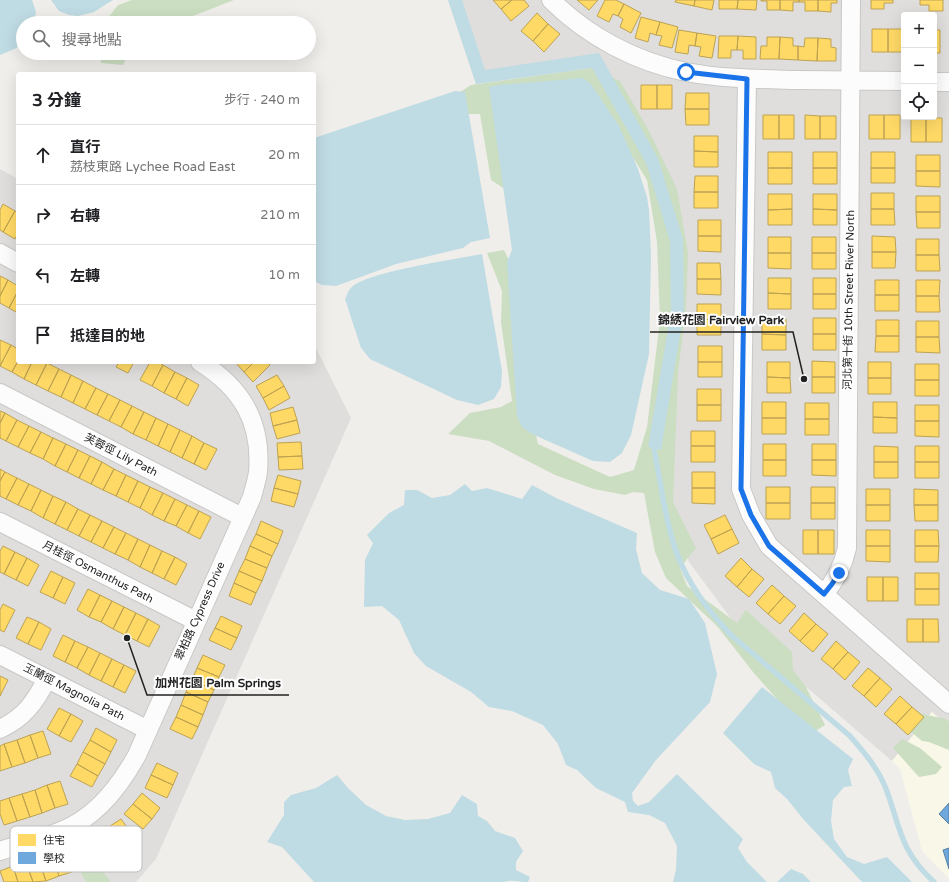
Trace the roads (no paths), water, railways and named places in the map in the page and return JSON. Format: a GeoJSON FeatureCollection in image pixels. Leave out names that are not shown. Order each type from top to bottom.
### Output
{"type":"FeatureCollection","features":[{"type":"Feature","properties":{"kind":"street"},"geometry":{"type":"LineString","coordinates":[[551,0],[572,19],[592,34],[614,46],[661,66],[686,72],[747,79],[901,81]]}},
{"type":"Feature","properties":{"kind":"street","name":"河北第十街 10th Street River North"},"geometry":{"type":"LineString","coordinates":[[824,594],[839,573],[847,548],[851,0]]}},
{"type":"Feature","properties":{"kind":"street"},"geometry":{"type":"LineString","coordinates":[[747,79],[741,489],[751,515],[769,546],[949,704]]}},
{"type":"Feature","properties":{"kind":"street"},"geometry":{"type":"LineString","coordinates":[[937,82],[949,82]]}},
{"type":"Feature","properties":{"kind":"street"},"geometry":{"type":"LineString","coordinates":[[0,253],[16,262]]}},
{"type":"Feature","properties":{"kind":"street","name":"翠柏路 Cypress Drive"},"geometry":{"type":"LineString","coordinates":[[70,826],[89,814],[101,804],[115,789],[127,772],[148,730],[252,496],[258,474],[259,451],[255,428],[246,407],[233,388],[216,372],[203,364]]}},
{"type":"Feature","properties":{"kind":"street","name":"芙蓉徑 Lily Path"},"geometry":{"type":"LineString","coordinates":[[0,393],[242,517]]}},
{"type":"Feature","properties":{"kind":"street","name":"月桂徑 Osmanthus Path"},"geometry":{"type":"LineString","coordinates":[[0,522],[196,621]]}},
{"type":"Feature","properties":{"kind":"street","name":"玉蘭徑 Magnolia Path"},"geometry":{"type":"LineString","coordinates":[[0,655],[148,730]]}},
{"type":"Feature","properties":{"kind":"street"},"geometry":{"type":"LineString","coordinates":[[0,729],[10,724],[30,707],[47,679]]}},
{"type":"Feature","properties":{"kind":"street","name":"翠柏路 Cypress Drive"},"geometry":{"type":"LineString","coordinates":[[0,851],[10,848]]}},
{"type":"Feature","properties":{"kind":"water"},"geometry":{"type":"Polygon","coordinates":[[[0,0],[32,0],[36,12],[35,16],[16,16],[16,48],[0,55],[0,0]]]}},
{"type":"Feature","properties":{"kind":"water"},"geometry":{"type":"Polygon","coordinates":[[[51,0],[113,0],[94,12],[78,16],[69,15],[59,11],[51,0]]]}},
{"type":"Feature","properties":{"kind":"water"},"geometry":{"type":"Polygon","coordinates":[[[448,0],[462,0],[485,70],[599,53],[658,158],[683,239],[684,311],[661,450],[648,447],[671,311],[670,241],[646,163],[592,68],[476,84],[448,0]]]}},
{"type":"Feature","properties":{"kind":"water"},"geometry":{"type":"Polygon","coordinates":[[[583,78],[591,84],[619,126],[638,169],[647,197],[649,210],[651,255],[649,354],[631,435],[622,453],[610,462],[593,461],[532,434],[522,427],[517,416],[507,262],[512,250],[489,87],[583,78]]]}},
{"type":"Feature","properties":{"kind":"water"},"geometry":{"type":"Polygon","coordinates":[[[455,91],[465,92],[490,238],[471,242],[463,248],[396,264],[336,286],[322,285],[316,282],[316,137],[455,91]]]}},
{"type":"Feature","properties":{"kind":"water"},"geometry":{"type":"Polygon","coordinates":[[[482,254],[502,371],[501,387],[494,399],[478,405],[457,400],[370,359],[361,348],[345,299],[350,289],[360,282],[392,272],[482,254]]]}},
{"type":"Feature","properties":{"kind":"water"},"geometry":{"type":"Polygon","coordinates":[[[465,484],[472,491],[487,488],[522,499],[532,485],[556,498],[637,533],[636,549],[642,573],[660,590],[689,599],[705,623],[717,674],[710,702],[656,760],[632,793],[633,801],[638,806],[649,802],[677,774],[743,839],[738,848],[747,862],[767,882],[673,882],[676,870],[677,846],[665,823],[649,815],[628,812],[625,802],[596,788],[577,770],[566,765],[558,744],[543,725],[512,711],[489,707],[471,692],[426,666],[414,653],[399,620],[382,606],[364,607],[365,560],[373,543],[367,535],[389,513],[404,505],[405,490],[417,490],[432,498],[450,495],[465,484]]]}},
{"type":"Feature","properties":{"kind":"water"},"geometry":{"type":"Polygon","coordinates":[[[762,687],[853,759],[848,770],[852,786],[844,787],[833,800],[831,821],[834,839],[847,857],[864,864],[887,857],[912,882],[862,882],[804,820],[787,799],[775,788],[771,772],[754,764],[723,733],[762,687]]]}},
{"type":"Feature","properties":{"kind":"water"},"geometry":{"type":"Polygon","coordinates":[[[337,775],[366,805],[386,816],[405,820],[428,819],[450,813],[462,795],[477,804],[478,816],[487,821],[495,831],[515,838],[523,851],[516,862],[516,870],[530,877],[528,882],[314,882],[282,847],[267,842],[284,815],[284,802],[291,795],[316,788],[337,775]]]}},
{"type":"Feature","properties":{"kind":"water"},"geometry":{"type":"Polygon","coordinates":[[[791,869],[803,874],[811,882],[777,882],[791,869]]]}},
{"type":"Feature","properties":{"kind":"waterway"},"geometry":{"type":"LineString","coordinates":[[655,443],[654,449],[669,528],[677,554],[693,587],[707,607],[731,635],[850,736],[864,753],[884,784],[900,833],[907,848],[919,866],[934,882]]}},
{"type":"Feature","properties":{"kind":"place","name":"錦綉花園 Fairview Park"},"geometry":{"type":"Point","coordinates":[804,379]}},
{"type":"Feature","properties":{"kind":"place","name":"加州花園 Palm Springs"},"geometry":{"type":"Point","coordinates":[127,638]}}]}
